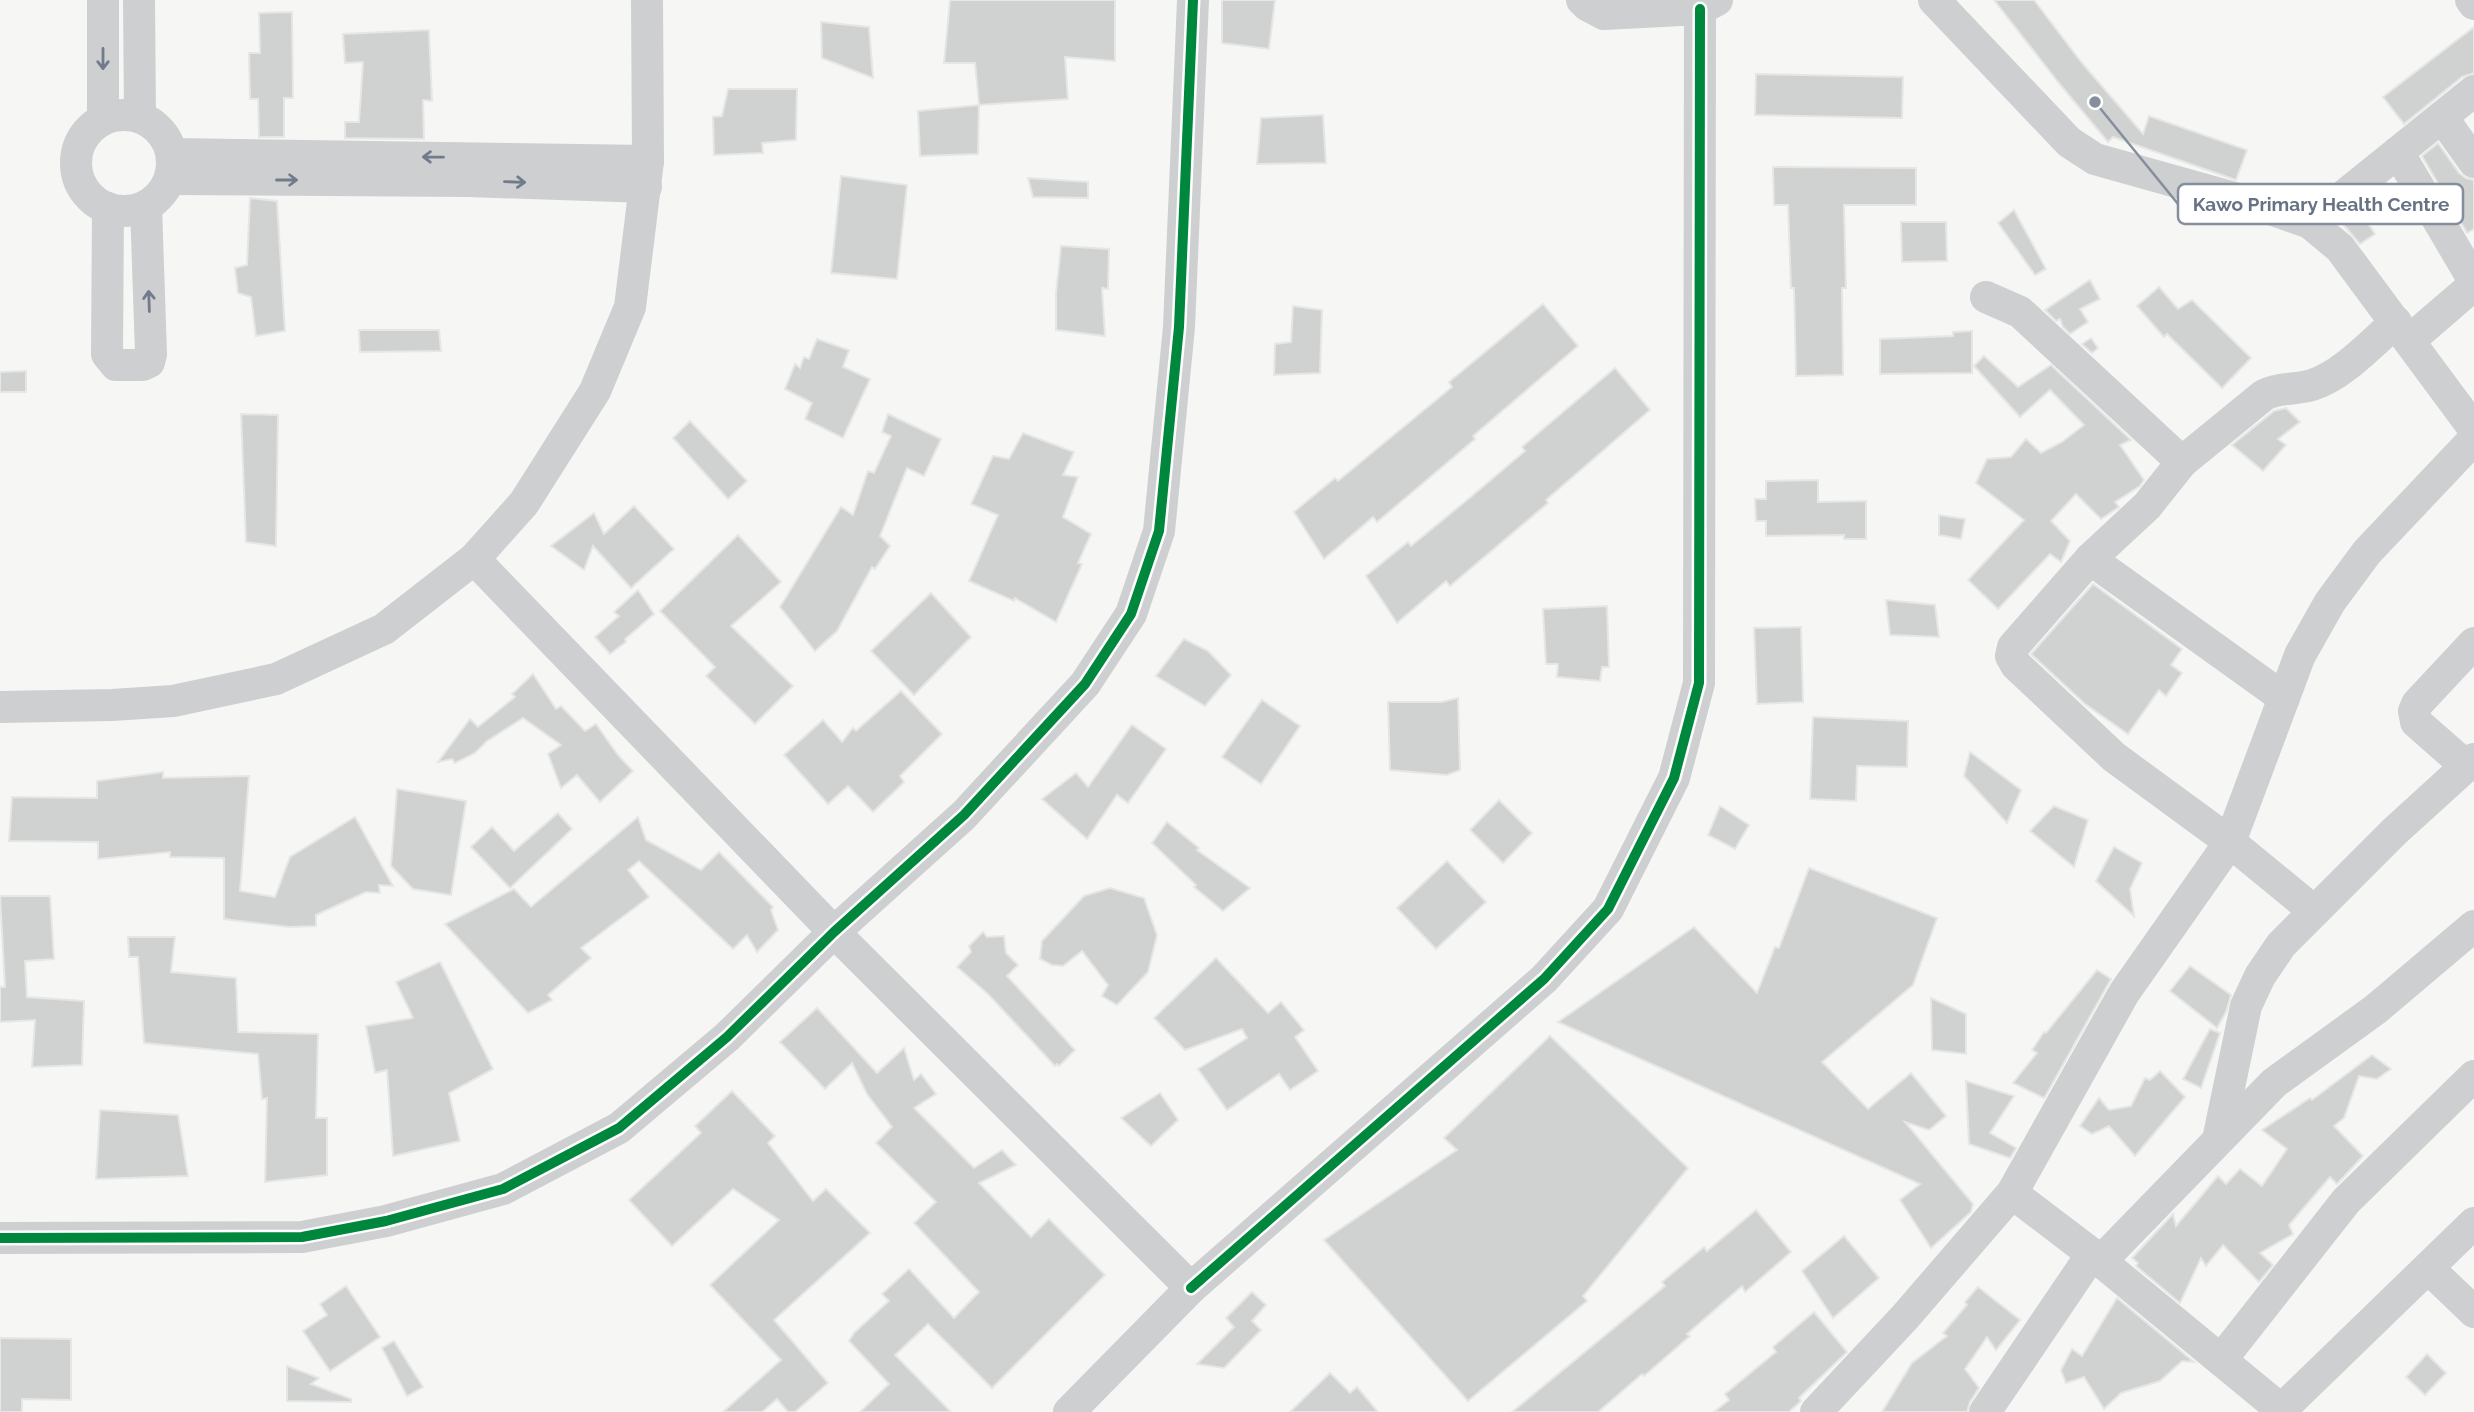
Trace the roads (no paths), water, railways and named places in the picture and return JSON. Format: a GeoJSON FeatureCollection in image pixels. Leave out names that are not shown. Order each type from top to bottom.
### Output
{"type":"FeatureCollection","features":[{"type":"Feature","properties":{"kind":"street"},"geometry":{"type":"LineString","coordinates":[[103,0],[103,119]]}},
{"type":"Feature","properties":{"kind":"street"},"geometry":{"type":"LineString","coordinates":[[139,0],[140,117]]}},
{"type":"Feature","properties":{"kind":"street"},"geometry":{"type":"LineString","coordinates":[[0,706],[112,705],[173,701],[276,679],[384,629],[474,559],[524,503],[595,391],[629,307],[647,174],[648,0]]}},
{"type":"Feature","properties":{"kind":"street"},"geometry":{"type":"LineString","coordinates":[[0,1238],[302,1237],[386,1221],[503,1189],[620,1128],[727,1037],[834,932],[964,815],[1086,684],[1132,614],[1159,531],[1179,327],[1193,0]]}},
{"type":"Feature","properties":{"kind":"street"},"geometry":{"type":"LineString","coordinates":[[1069,1412],[1191,1288],[1544,979],[1608,909],[1674,778],[1699,683],[1709,5],[1604,14],[1582,0]]}},
{"type":"Feature","properties":{"kind":"street"},"geometry":{"type":"LineString","coordinates":[[1934,0],[2069,142],[2095,159],[2259,205],[2309,223],[2340,248],[2474,429]]}},
{"type":"Feature","properties":{"kind":"street"},"geometry":{"type":"LineString","coordinates":[[2309,223],[2474,91]]}},
{"type":"Feature","properties":{"kind":"street"},"geometry":{"type":"LineString","coordinates":[[128,114],[140,117],[161,131],[171,166],[165,190],[146,206],[121,211],[108,208],[97,203],[81,184],[76,159],[78,146],[93,125],[103,119],[128,114]]}},
{"type":"Feature","properties":{"kind":"street"},"geometry":{"type":"LineString","coordinates":[[2442,117],[2474,163]]}},
{"type":"Feature","properties":{"kind":"street"},"geometry":{"type":"LineString","coordinates":[[2314,911],[2230,842],[2115,757],[2016,666],[2011,656],[2013,647],[2090,559],[2147,506],[2182,462],[2264,395],[2277,389],[2312,386],[2403,331],[2474,283],[2398,152]]}},
{"type":"Feature","properties":{"kind":"street"},"geometry":{"type":"LineString","coordinates":[[171,166],[647,174]]}},
{"type":"Feature","properties":{"kind":"street"},"geometry":{"type":"LineString","coordinates":[[108,208],[107,354],[116,365],[143,365],[149,362],[151,354],[146,206]]}},
{"type":"Feature","properties":{"kind":"street"},"geometry":{"type":"LineString","coordinates":[[1986,297],[2021,312],[2182,462]]}},
{"type":"Feature","properties":{"kind":"street"},"geometry":{"type":"LineString","coordinates":[[1816,1412],[1905,1317],[2012,1193],[2124,993],[2230,842],[2300,655],[2330,601],[2367,552],[2474,439]]}},
{"type":"Feature","properties":{"kind":"street"},"geometry":{"type":"LineString","coordinates":[[474,559],[834,932],[1191,1288]]}},
{"type":"Feature","properties":{"kind":"street"},"geometry":{"type":"LineString","coordinates":[[2090,559],[2284,698]]}},
{"type":"Feature","properties":{"kind":"street"},"geometry":{"type":"LineString","coordinates":[[2218,1140],[2246,1006],[2260,976],[2281,945],[2314,911],[2470,762],[2416,722],[2414,711],[2417,704],[2474,643]]}},
{"type":"Feature","properties":{"kind":"street"},"geometry":{"type":"LineString","coordinates":[[1985,1412],[2096,1258],[2274,1083],[2376,1009],[2474,926]]}},
{"type":"Feature","properties":{"kind":"street"},"geometry":{"type":"LineString","coordinates":[[2221,1360],[2346,1201],[2474,1076]]}},
{"type":"Feature","properties":{"kind":"street"},"geometry":{"type":"LineString","coordinates":[[2012,1193],[2096,1258],[2282,1411],[2474,1223]]}},
{"type":"Feature","properties":{"kind":"street"},"geometry":{"type":"LineString","coordinates":[[2428,1268],[2474,1312]]}},
{"type":"Feature","properties":{"kind":"place","name":"Kawo Primary Health Centre"},"geometry":{"type":"Point","coordinates":[2095,102]}}]}
